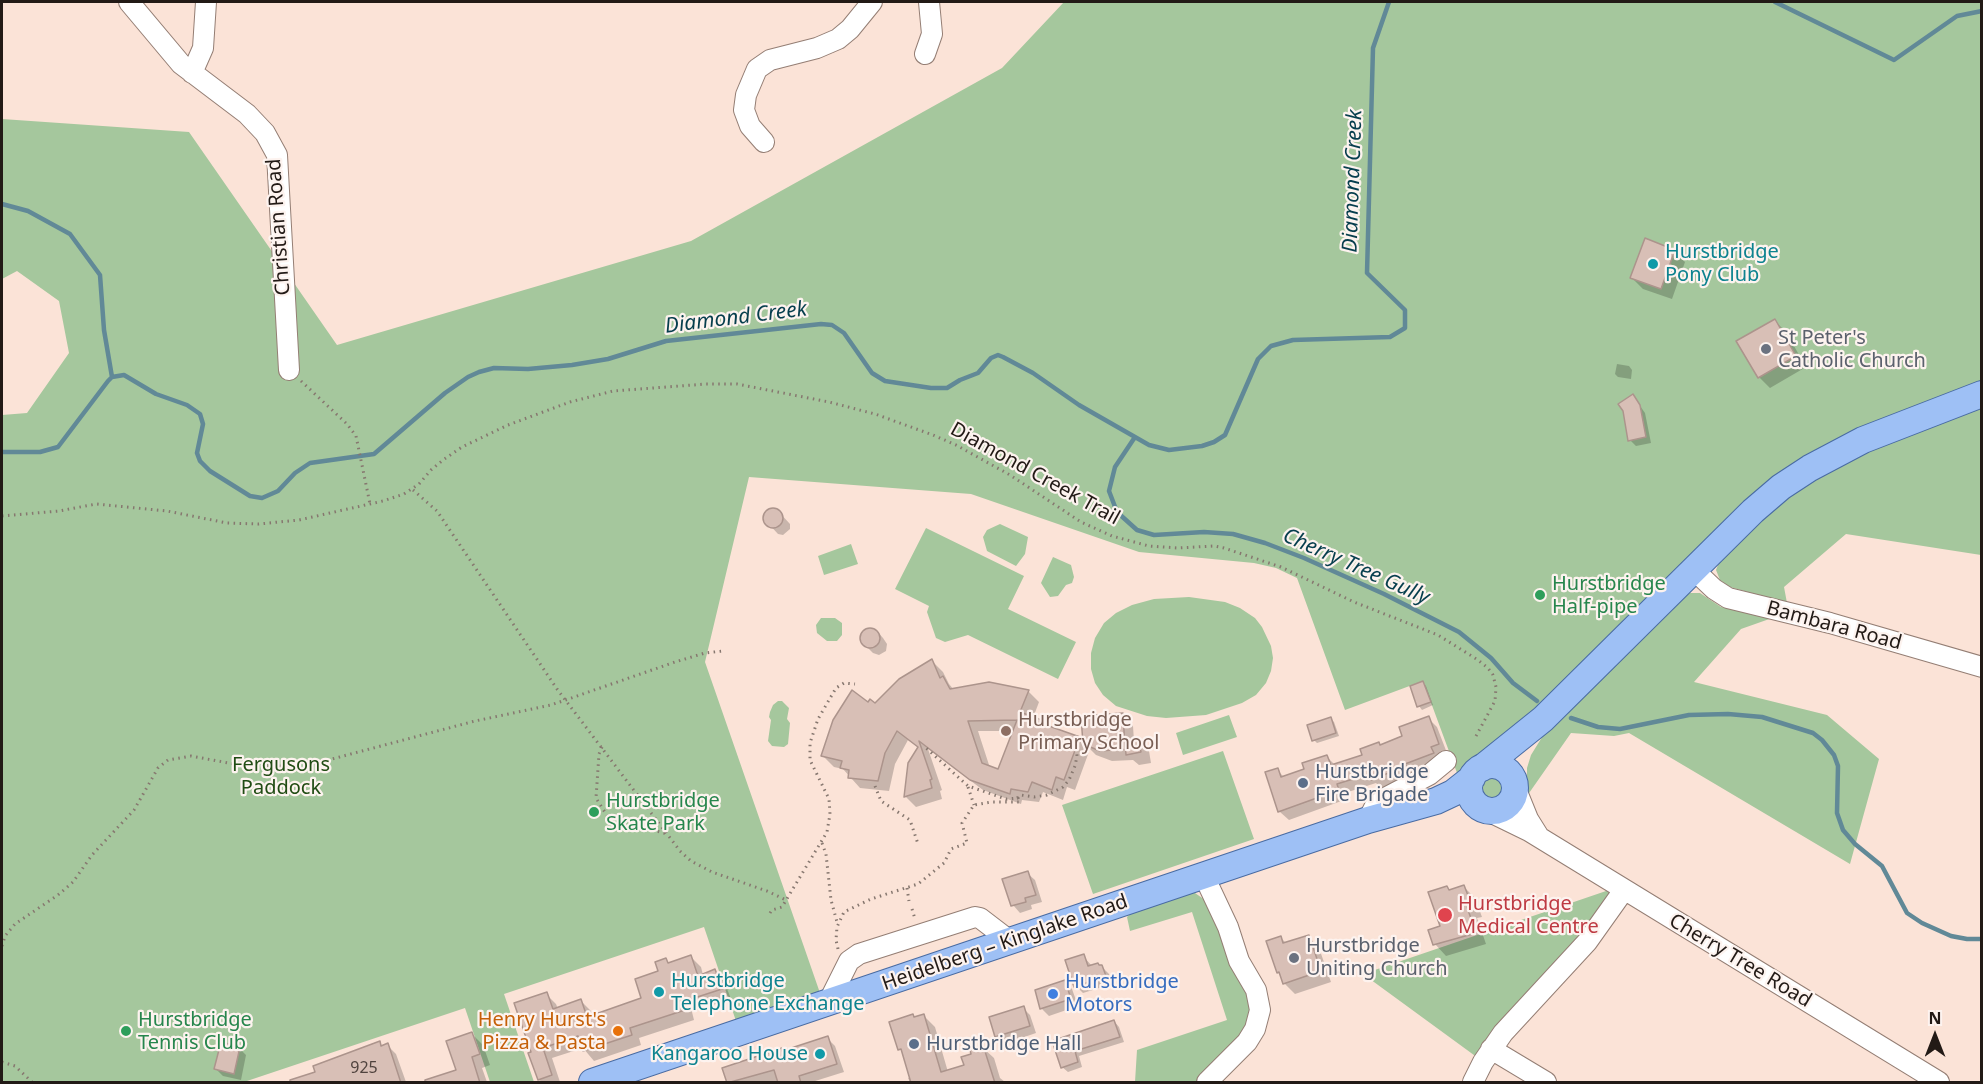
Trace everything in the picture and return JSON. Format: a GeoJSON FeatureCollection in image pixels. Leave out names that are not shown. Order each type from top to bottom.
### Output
{"type":"FeatureCollection","features":[{"type":"Feature","properties":{"kind":"main road","name":"Heidelberg – Kinglake Road"},"geometry":{"type":"LineString","coordinates":[[592,1083],[1368,820],[1445,797],[1543,719],[1766,499],[1810,468],[1863,440],[1982,394]]}},
{"type":"Feature","properties":{"kind":"main road","name":"Heidelberg – Kinglake Road"},"geometry":{"type":"LineString","coordinates":[[1515,786],[1527,745],[1543,719]]}},
{"type":"Feature","properties":{"kind":"main road"},"geometry":{"type":"LineString","coordinates":[[1489,766],[1503,768],[1513,778],[1514,794],[1507,806],[1495,811],[1480,807],[1471,797],[1470,791],[1477,773],[1489,766]]}},
{"type":"Feature","properties":{"kind":"main road","name":"Heidelberg – Kinglake Road"},"geometry":{"type":"LineString","coordinates":[[1420,806],[1487,810]]}},
{"type":"Feature","properties":{"kind":"street","name":"Christian Road"},"geometry":{"type":"LineString","coordinates":[[129,2],[181,64],[247,114],[265,133],[277,155],[289,370]]}},
{"type":"Feature","properties":{"kind":"street"},"geometry":{"type":"LineString","coordinates":[[192,73],[203,48],[206,2]]}},
{"type":"Feature","properties":{"kind":"street"},"geometry":{"type":"LineString","coordinates":[[764,141],[750,126],[744,110],[746,95],[757,69],[770,60],[817,48],[837,39],[850,29],[872,2]]}},
{"type":"Feature","properties":{"kind":"street"},"geometry":{"type":"LineString","coordinates":[[926,54],[932,34],[929,2]]}},
{"type":"Feature","properties":{"kind":"street","name":"Bambara Road"},"geometry":{"type":"LineString","coordinates":[[1694,570],[1714,589],[1728,598],[1830,623],[1982,668]]}},
{"type":"Feature","properties":{"kind":"street"},"geometry":{"type":"LineString","coordinates":[[1368,820],[1374,808],[1385,798],[1430,775],[1446,761]]}},
{"type":"Feature","properties":{"kind":"street","name":"Cherry Tree Road"},"geometry":{"type":"LineString","coordinates":[[1515,786],[1528,819],[1542,839]]}},
{"type":"Feature","properties":{"kind":"street","name":"Cherry Tree Road"},"geometry":{"type":"LineString","coordinates":[[1487,810],[1542,839],[1939,1083]]}},
{"type":"Feature","properties":{"kind":"street"},"geometry":{"type":"LineString","coordinates":[[1204,876],[1228,927],[1239,961],[1256,990],[1260,1010],[1255,1029],[1247,1042],[1207,1083]]}},
{"type":"Feature","properties":{"kind":"street"},"geometry":{"type":"LineString","coordinates":[[1473,1083],[1491,1049],[1517,1017],[1587,942],[1624,890]]}},
{"type":"Feature","properties":{"kind":"street"},"geometry":{"type":"LineString","coordinates":[[828,1003],[847,964],[852,957],[859,954],[972,917],[980,918],[1010,941]]}},
{"type":"Feature","properties":{"kind":"street"},"geometry":{"type":"LineString","coordinates":[[1491,1049],[1546,1083]]}},
{"type":"Feature","properties":{"kind":"path"},"geometry":{"type":"LineString","coordinates":[[289,370],[347,424],[356,436],[370,504]]}},
{"type":"Feature","properties":{"kind":"path","name":"Diamond Creek Trail"},"geometry":{"type":"LineString","coordinates":[[2,516],[59,511],[96,504],[158,510],[227,523],[260,524],[299,520],[394,498],[412,489],[443,460],[485,435],[547,409],[603,393],[718,383],[741,385],[810,397],[875,414],[948,441],[1010,475],[1081,522],[1112,536],[1149,546],[1178,548],[1215,546],[1281,567],[1354,602],[1438,635],[1478,660],[1488,668],[1492,675],[1496,687],[1495,701],[1476,736]]}},
{"type":"Feature","properties":{"kind":"path"},"geometry":{"type":"LineString","coordinates":[[412,489],[437,511],[566,700],[680,850],[698,865],[786,900]]}},
{"type":"Feature","properties":{"kind":"path"},"geometry":{"type":"LineString","coordinates":[[2,937],[23,918],[67,889],[92,855],[134,810],[158,768],[168,760],[191,756],[234,764],[296,765],[352,754],[475,721],[566,700],[675,662],[705,653],[723,651]]}},
{"type":"Feature","properties":{"kind":"path"},"geometry":{"type":"LineString","coordinates":[[770,913],[782,907],[822,843],[829,827],[830,803],[810,760],[810,743],[818,719],[836,688],[844,683],[855,684]]}},
{"type":"Feature","properties":{"kind":"path"},"geometry":{"type":"LineString","coordinates":[[925,747],[968,786],[1006,799],[1017,798],[1021,795],[1034,797],[1047,795],[1063,787],[1075,766],[1076,742]]}},
{"type":"Feature","properties":{"kind":"path"},"geometry":{"type":"LineString","coordinates":[[602,747],[599,754],[596,798],[608,817],[667,834]]}},
{"type":"Feature","properties":{"kind":"path"},"geometry":{"type":"LineString","coordinates":[[874,786],[881,801],[910,820],[918,844]]}},
{"type":"Feature","properties":{"kind":"path"},"geometry":{"type":"LineString","coordinates":[[968,786],[974,806]]}},
{"type":"Feature","properties":{"kind":"path"},"geometry":{"type":"LineString","coordinates":[[837,924],[840,916],[851,908],[918,884],[934,872],[947,860],[951,849],[967,843],[962,823],[974,806],[991,802],[1019,803],[1020,800],[1017,798]]}},
{"type":"Feature","properties":{"kind":"path"},"geometry":{"type":"LineString","coordinates":[[822,843],[826,854],[831,900],[837,924],[837,945],[841,957],[847,964]]}},
{"type":"Feature","properties":{"kind":"path"},"geometry":{"type":"LineString","coordinates":[[907,888],[909,901]]}},
{"type":"Feature","properties":{"kind":"path"},"geometry":{"type":"LineString","coordinates":[[2,946],[6,933]]}},
{"type":"Feature","properties":{"kind":"path"},"geometry":{"type":"LineString","coordinates":[[2,1062],[15,1066],[32,1083]]}},
{"type":"Feature","properties":{"kind":"green space","name":"Fergusons Paddock"},"geometry":{"type":"Polygon","coordinates":[[[1064,2],[1981,2],[1981,385],[1871,427],[1580,667],[1460,781],[1423,681],[1345,710],[1297,578],[1276,568],[1254,563],[1139,552],[971,494],[749,477],[705,662],[820,993],[736,1021],[704,927],[504,994],[534,1082],[490,1082],[465,1008],[244,1082],[2,1082],[2,415],[27,413],[69,353],[59,301],[17,271],[2,279],[2,119],[189,132],[337,345],[691,241],[1002,68],[1064,2]]]}},
{"type":"Feature","properties":{"kind":"green space"},"geometry":{"type":"Polygon","coordinates":[[[1981,401],[1981,555],[1846,534],[1784,587],[1787,603],[1730,587],[1720,580],[1716,570],[1722,555],[1815,474],[1981,401]]]}},
{"type":"Feature","properties":{"kind":"green space"},"geometry":{"type":"Polygon","coordinates":[[[1000,524],[1028,537],[1025,554],[1016,566],[987,551],[983,537],[987,530],[1000,524]]]}},
{"type":"Feature","properties":{"kind":"green space"},"geometry":{"type":"Polygon","coordinates":[[[926,528],[1024,576],[1008,609],[1076,642],[1058,679],[968,635],[945,642],[936,638],[927,612],[929,606],[895,589],[926,528]]]}},
{"type":"Feature","properties":{"kind":"green space"},"geometry":{"type":"Polygon","coordinates":[[[851,544],[858,564],[824,575],[818,556],[851,544]]]}},
{"type":"Feature","properties":{"kind":"green space"},"geometry":{"type":"Polygon","coordinates":[[[1053,557],[1071,565],[1074,577],[1072,583],[1066,585],[1058,596],[1050,597],[1041,583],[1053,557]]]}},
{"type":"Feature","properties":{"kind":"green space"},"geometry":{"type":"Polygon","coordinates":[[[1700,593],[1721,607],[1775,617],[1741,629],[1694,682],[1827,715],[1879,759],[1850,864],[1629,733],[1614,736],[1571,733],[1527,796],[1527,768],[1531,755],[1544,734],[1685,594],[1700,593]]]}},
{"type":"Feature","properties":{"kind":"green space"},"geometry":{"type":"Polygon","coordinates":[[[1189,597],[1225,602],[1255,618],[1271,646],[1273,658],[1266,683],[1256,695],[1242,703],[1206,715],[1166,718],[1147,716],[1116,706],[1103,695],[1095,683],[1091,669],[1091,653],[1095,638],[1104,623],[1116,613],[1132,605],[1154,599],[1189,597]]]}},
{"type":"Feature","properties":{"kind":"green space"},"geometry":{"type":"Polygon","coordinates":[[[821,618],[835,618],[842,623],[842,635],[837,641],[827,641],[817,633],[816,625],[821,618]]]}},
{"type":"Feature","properties":{"kind":"green space"},"geometry":{"type":"Polygon","coordinates":[[[778,701],[782,701],[789,708],[788,744],[784,747],[772,746],[768,741],[770,712],[778,701]]]}},
{"type":"Feature","properties":{"kind":"green space"},"geometry":{"type":"Polygon","coordinates":[[[1229,715],[1237,737],[1183,755],[1176,733],[1229,715]]]}},
{"type":"Feature","properties":{"kind":"green space"},"geometry":{"type":"Polygon","coordinates":[[[1223,751],[1254,839],[1093,894],[1062,805],[1223,751]]]}},
{"type":"Feature","properties":{"kind":"green space"},"geometry":{"type":"Polygon","coordinates":[[[1493,775],[1502,779],[1506,788],[1502,797],[1493,801],[1484,797],[1480,788],[1484,779],[1493,775]]]}},
{"type":"Feature","properties":{"kind":"green space"},"geometry":{"type":"Polygon","coordinates":[[[1609,890],[1611,894],[1596,921],[1478,1058],[1363,974],[1609,890]]]}},
{"type":"Feature","properties":{"kind":"green space"},"geometry":{"type":"Polygon","coordinates":[[[1195,893],[1205,900],[1252,997],[1251,1023],[1199,1082],[1135,1082],[1137,1050],[1227,1020],[1192,912],[1130,931],[1127,917],[1131,913],[1195,893]]]}},
{"type":"Feature","properties":{"kind":"building","name":"Hurstbridge Pony Club"},"geometry":{"type":"Polygon","coordinates":[[[1645,238],[1675,250],[1661,289],[1630,278],[1645,238]]]}},
{"type":"Feature","properties":{"kind":"building","name":"St Peter's Catholic Church"},"geometry":{"type":"Polygon","coordinates":[[[1775,319],[1796,356],[1758,378],[1736,341],[1775,319]]]}},
{"type":"Feature","properties":{"kind":"building"},"geometry":{"type":"Polygon","coordinates":[[[1633,394],[1640,405],[1646,437],[1628,441],[1623,411],[1618,404],[1633,394]]]}},
{"type":"Feature","properties":{"kind":"building"},"geometry":{"type":"Polygon","coordinates":[[[773,508],[780,511],[783,518],[780,525],[773,528],[766,525],[763,518],[766,511],[773,508]]]}},
{"type":"Feature","properties":{"kind":"building"},"geometry":{"type":"Polygon","coordinates":[[[870,628],[877,631],[880,638],[877,645],[870,648],[863,645],[860,638],[863,631],[870,628]]]}},
{"type":"Feature","properties":{"kind":"building"},"geometry":{"type":"Polygon","coordinates":[[[932,659],[940,678],[943,676],[950,689],[989,682],[1029,690],[1020,712],[1047,722],[1046,725],[1080,737],[1064,780],[1056,777],[1052,790],[1032,782],[1028,792],[1011,789],[1010,794],[970,780],[919,741],[932,779],[930,780],[932,788],[904,797],[908,763],[918,747],[897,731],[885,753],[878,781],[848,778],[849,770],[840,768],[842,761],[821,756],[833,720],[852,690],[868,702],[870,699],[875,703],[899,679],[932,659]],[[1017,720],[968,721],[982,763],[998,769],[1017,720]]]}},
{"type":"Feature","properties":{"kind":"building"},"geometry":{"type":"Polygon","coordinates":[[[1423,681],[1431,702],[1417,707],[1410,686],[1423,681]]]}},
{"type":"Feature","properties":{"kind":"building"},"geometry":{"type":"Polygon","coordinates":[[[1123,713],[1125,749],[1100,751],[1083,744],[1081,716],[1123,713]]]}},
{"type":"Feature","properties":{"kind":"building"},"geometry":{"type":"Polygon","coordinates":[[[1429,716],[1439,744],[1431,747],[1434,753],[1371,780],[1369,774],[1337,784],[1339,790],[1278,812],[1265,772],[1278,768],[1281,777],[1304,769],[1302,763],[1327,755],[1331,765],[1362,755],[1360,749],[1379,742],[1380,745],[1402,736],[1399,727],[1429,716]]]}},
{"type":"Feature","properties":{"kind":"building"},"geometry":{"type":"Polygon","coordinates":[[[1331,717],[1336,733],[1312,741],[1307,725],[1331,717]]]}},
{"type":"Feature","properties":{"kind":"building"},"geometry":{"type":"Polygon","coordinates":[[[1138,738],[1141,752],[1126,755],[1125,741],[1138,738]]]}},
{"type":"Feature","properties":{"kind":"building"},"geometry":{"type":"Polygon","coordinates":[[[1028,871],[1036,895],[1025,898],[1026,902],[1011,906],[1002,879],[1028,871]]]}},
{"type":"Feature","properties":{"kind":"building","name":"Hurstbridge Medical Centre"},"geometry":{"type":"Polygon","coordinates":[[[1464,885],[1472,906],[1467,907],[1476,933],[1433,945],[1428,930],[1440,926],[1428,892],[1447,886],[1449,890],[1464,885]]]}},
{"type":"Feature","properties":{"kind":"building","name":"Hurstbridge Uniting Church"},"geometry":{"type":"Polygon","coordinates":[[[1309,935],[1321,971],[1283,984],[1266,941],[1281,936],[1283,943],[1309,935]]]}},
{"type":"Feature","properties":{"kind":"building"},"geometry":{"type":"Polygon","coordinates":[[[1084,954],[1088,966],[1098,963],[1102,965],[1106,976],[1074,987],[1065,960],[1084,954]]]}},
{"type":"Feature","properties":{"kind":"building"},"geometry":{"type":"Polygon","coordinates":[[[691,955],[698,976],[715,969],[722,989],[682,1002],[685,1010],[630,1028],[632,1035],[583,1051],[578,1036],[543,1048],[552,1075],[538,1080],[514,1003],[547,992],[553,1009],[581,999],[587,1017],[641,998],[635,979],[658,971],[655,962],[666,958],[668,963],[691,955]]]}},
{"type":"Feature","properties":{"kind":"building","name":"Hurstbridge Motors"},"geometry":{"type":"Polygon","coordinates":[[[1065,980],[1071,999],[1040,1009],[1035,990],[1065,980]]]}},
{"type":"Feature","properties":{"kind":"building"},"geometry":{"type":"Polygon","coordinates":[[[1024,1006],[1030,1026],[995,1037],[989,1017],[1024,1006]]]}},
{"type":"Feature","properties":{"kind":"building","name":"Hurstbridge Hall"},"geometry":{"type":"Polygon","coordinates":[[[913,1014],[914,1017],[924,1014],[941,1072],[964,1065],[961,1057],[971,1054],[970,1050],[983,1045],[995,1083],[911,1083],[901,1049],[898,1050],[889,1022],[913,1014]]]}},
{"type":"Feature","properties":{"kind":"building"},"geometry":{"type":"Polygon","coordinates":[[[1114,1020],[1120,1037],[1075,1051],[1078,1062],[1061,1068],[1052,1041],[1114,1020]]]}},
{"type":"Feature","properties":{"kind":"building"},"geometry":{"type":"Polygon","coordinates":[[[472,1032],[480,1054],[472,1057],[480,1083],[425,1083],[425,1080],[456,1070],[446,1041],[472,1032]]]}},
{"type":"Feature","properties":{"kind":"building"},"geometry":{"type":"Polygon","coordinates":[[[828,1036],[837,1064],[799,1076],[801,1083],[778,1083],[774,1070],[727,1083],[722,1068],[782,1048],[782,1051],[828,1036]]]}},
{"type":"Feature","properties":{"kind":"building"},"geometry":{"type":"Polygon","coordinates":[[[380,1041],[381,1046],[388,1043],[401,1083],[290,1083],[290,1080],[315,1072],[313,1066],[380,1041]]]}},
{"type":"Feature","properties":{"kind":"building"},"geometry":{"type":"Polygon","coordinates":[[[221,1042],[240,1047],[234,1074],[214,1069],[221,1042]]]}},
{"type":"Feature","properties":{"kind":"waterway","name":"Diamond Creek"},"geometry":{"type":"LineString","coordinates":[[2,452],[40,452],[58,447],[108,381],[112,377],[124,375],[156,394],[187,405],[200,414],[203,424],[197,453],[200,461],[210,471],[250,496],[262,498],[278,491],[295,473],[310,463],[374,454],[445,393],[479,372],[494,368],[528,369],[572,365],[608,359],[666,341],[821,324],[832,325],[844,333],[872,373],[885,381],[947,388],[978,373],[991,358],[998,355],[1033,373],[1079,405],[1149,445],[1169,450],[1202,446],[1225,435],[1258,359],[1271,346],[1293,340],[1390,337],[1405,328],[1405,310],[1367,273],[1373,48],[1389,2]]}},
{"type":"Feature","properties":{"kind":"waterway","name":"Diamond Creek"},"geometry":{"type":"LineString","coordinates":[[1775,2],[1894,60],[1957,16],[1982,11]]}},
{"type":"Feature","properties":{"kind":"waterway"},"geometry":{"type":"LineString","coordinates":[[2,204],[28,211],[70,234],[100,275],[104,330],[112,377]]}},
{"type":"Feature","properties":{"kind":"waterway","name":"Cherry Tree Gully"},"geometry":{"type":"LineString","coordinates":[[1135,437],[1115,467],[1109,491],[1117,512],[1137,530],[1154,535],[1204,532],[1233,534],[1304,558],[1384,594],[1459,632],[1491,658],[1513,683],[1537,701]]}},
{"type":"Feature","properties":{"kind":"waterway","name":"Cherry Tree Gully"},"geometry":{"type":"LineString","coordinates":[[1571,718],[1598,727],[1620,729],[1689,715],[1728,714],[1762,717],[1813,733],[1834,755],[1838,766],[1837,813],[1843,830],[1855,844],[1882,866],[1907,913],[1922,923],[1951,936],[1982,939]]}},
{"type":"Feature","properties":{"kind":"place","name":"Hurstbridge Pony Club"},"geometry":{"type":"Point","coordinates":[1653,264]}},
{"type":"Feature","properties":{"kind":"place","name":"St Peter's Catholic Church"},"geometry":{"type":"Point","coordinates":[1766,349]}},
{"type":"Feature","properties":{"kind":"place","name":"Hurstbridge Half-pipe"},"geometry":{"type":"Point","coordinates":[1540,595]}},
{"type":"Feature","properties":{"kind":"place","name":"Hurstbridge Primary School"},"geometry":{"type":"Point","coordinates":[1006,731]}},
{"type":"Feature","properties":{"kind":"place","name":"Hurstbridge Fire Brigade"},"geometry":{"type":"Point","coordinates":[1303,783]}},
{"type":"Feature","properties":{"kind":"place","name":"Hurstbridge Skate Park"},"geometry":{"type":"Point","coordinates":[594,812]}},
{"type":"Feature","properties":{"kind":"place","name":"Hurstbridge Medical Centre"},"geometry":{"type":"Point","coordinates":[1445,915]}},
{"type":"Feature","properties":{"kind":"place","name":"Hurstbridge Uniting Church"},"geometry":{"type":"Point","coordinates":[1294,958]}},
{"type":"Feature","properties":{"kind":"place","name":"Hurstbridge Telephone Exchange"},"geometry":{"type":"Point","coordinates":[659,992]}},
{"type":"Feature","properties":{"kind":"place","name":"Hurstbridge Motors"},"geometry":{"type":"Point","coordinates":[1053,994]}},
{"type":"Feature","properties":{"kind":"place","name":"Hurstbridge Tennis Club"},"geometry":{"type":"Point","coordinates":[126,1031]}},
{"type":"Feature","properties":{"kind":"place","name":"Henry Hurst's Pizza & Pasta"},"geometry":{"type":"Point","coordinates":[618,1031]}},
{"type":"Feature","properties":{"kind":"place","name":"Hurstbridge Hall"},"geometry":{"type":"Point","coordinates":[914,1044]}},
{"type":"Feature","properties":{"kind":"place","name":"Kangaroo House"},"geometry":{"type":"Point","coordinates":[820,1054]}}]}
